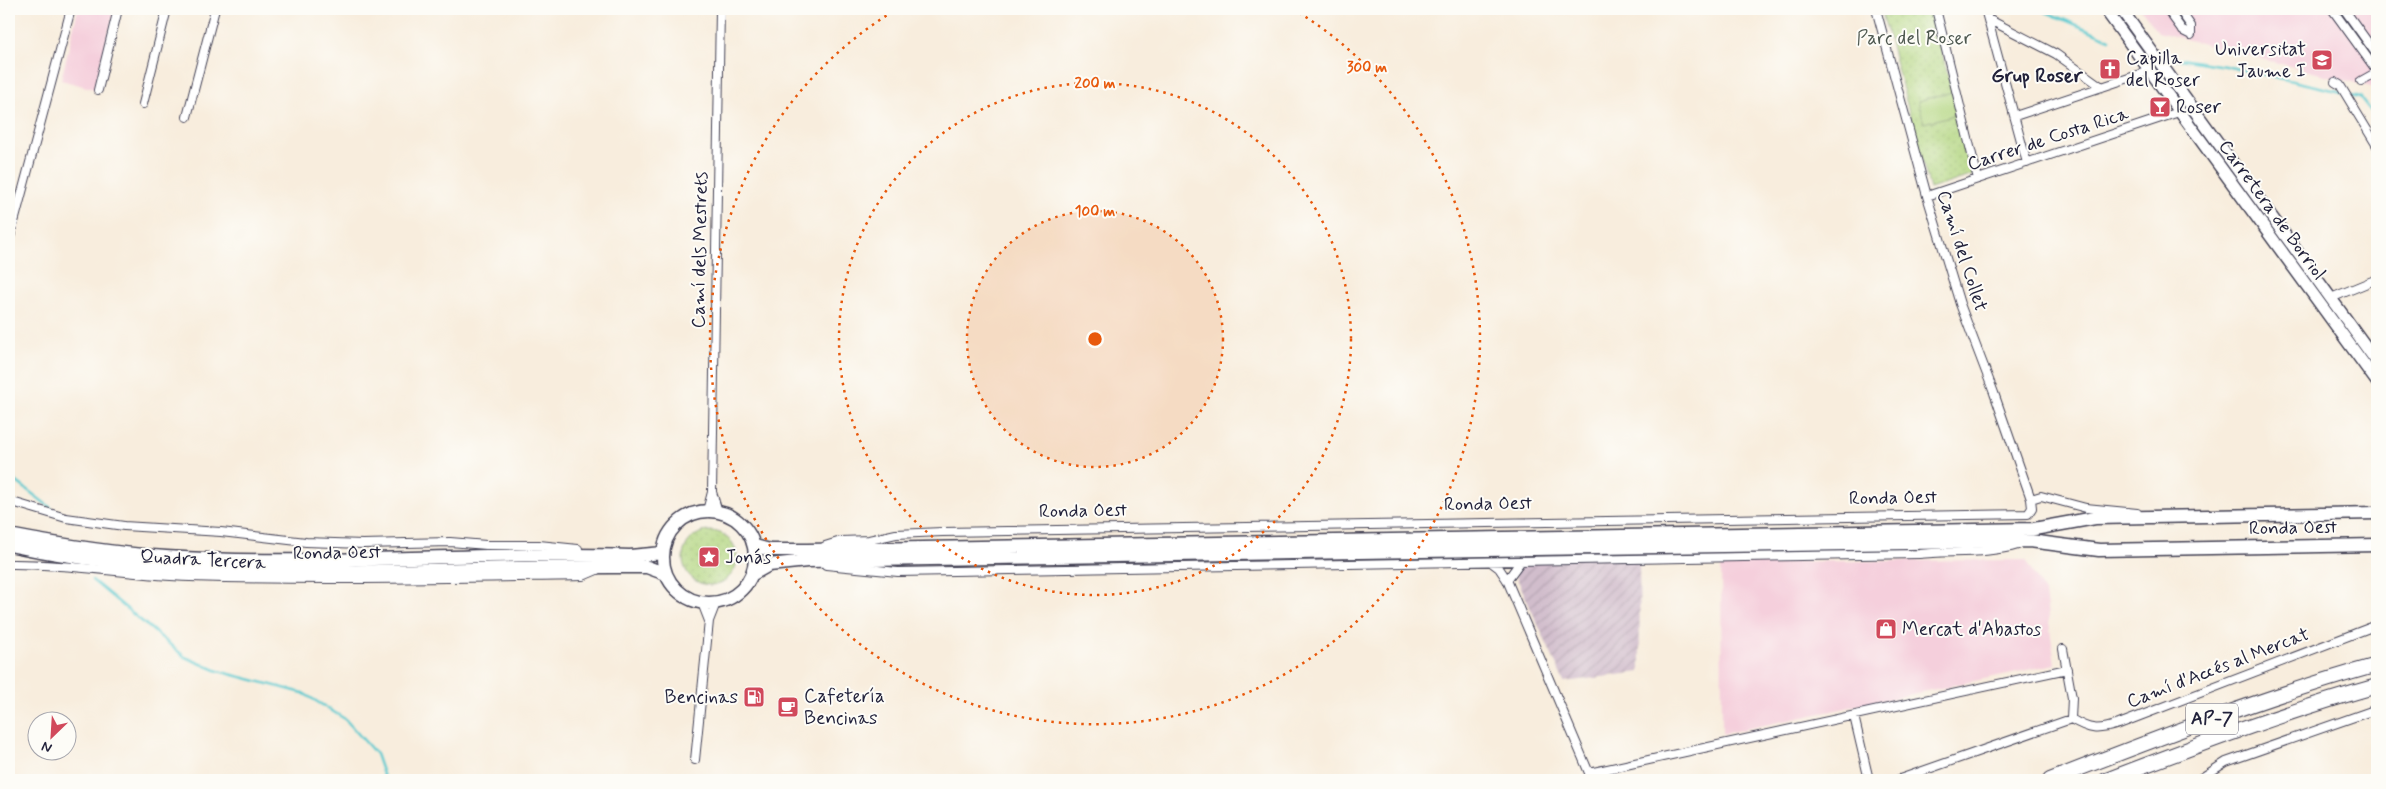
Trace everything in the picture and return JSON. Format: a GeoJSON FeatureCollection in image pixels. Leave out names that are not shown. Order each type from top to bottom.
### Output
{"type":"FeatureCollection","features":[{"type":"Feature","properties":{"kind":"highway","name":"AP-7"},"geometry":{"type":"LineString","coordinates":[[2050,780],[2240,708],[2377,665]]}},
{"type":"Feature","properties":{"kind":"highway","name":"AP-7"},"geometry":{"type":"LineString","coordinates":[[2106,780],[2243,727],[2318,702],[2377,686]]}},
{"type":"Feature","properties":{"kind":"main road","name":"Carretera de Borriol"},"geometry":{"type":"LineString","coordinates":[[2105,9],[2377,382]]}},
{"type":"Feature","properties":{"kind":"main road","name":"Carretera de Borriol"},"geometry":{"type":"LineString","coordinates":[[2121,9],[2377,362]]}},
{"type":"Feature","properties":{"kind":"main road"},"geometry":{"type":"LineString","coordinates":[[713,511],[737,520],[750,534],[755,546],[756,560],[753,574],[737,595],[716,604],[702,604],[681,594],[666,574],[663,553],[668,536],[676,525],[688,516],[713,511]]}},
{"type":"Feature","properties":{"kind":"main road","name":"Ronda Oest"},"geometry":{"type":"LineString","coordinates":[[753,574],[769,565],[807,556],[2034,529],[2095,518],[2377,513]]}},
{"type":"Feature","properties":{"kind":"main road","name":"Ronda Oest"},"geometry":{"type":"LineString","coordinates":[[9,535],[108,552],[167,557],[281,560],[606,561],[647,567],[666,574]]}},
{"type":"Feature","properties":{"kind":"main road","name":"Ronda Oest"},"geometry":{"type":"LineString","coordinates":[[755,546],[807,556],[2030,541],[2099,550],[2377,545]]}},
{"type":"Feature","properties":{"kind":"main road","name":"Ronda Oest"},"geometry":{"type":"LineString","coordinates":[[9,545],[108,562],[166,568],[270,572],[606,561],[663,553]]}},
{"type":"Feature","properties":{"kind":"street"},"geometry":{"type":"LineString","coordinates":[[9,240],[71,9]]}},
{"type":"Feature","properties":{"kind":"street"},"geometry":{"type":"LineString","coordinates":[[98,90],[118,9]]}},
{"type":"Feature","properties":{"kind":"street"},"geometry":{"type":"LineString","coordinates":[[143,104],[167,9]]}},
{"type":"Feature","properties":{"kind":"street"},"geometry":{"type":"LineString","coordinates":[[187,117],[216,9]]}},
{"type":"Feature","properties":{"kind":"street","name":"Camí dels Mestrets"},"geometry":{"type":"LineString","coordinates":[[713,511],[720,9]]}},
{"type":"Feature","properties":{"kind":"street","name":"Camí del Collet"},"geometry":{"type":"LineString","coordinates":[[1876,9],[1927,196],[1960,304],[2031,499]]}},
{"type":"Feature","properties":{"kind":"street"},"geometry":{"type":"LineString","coordinates":[[1936,9],[1978,180]]}},
{"type":"Feature","properties":{"kind":"street"},"geometry":{"type":"LineString","coordinates":[[1985,9],[2027,163]]}},
{"type":"Feature","properties":{"kind":"street"},"geometry":{"type":"LineString","coordinates":[[2166,9],[2183,31],[2191,35],[2192,26],[2179,9]]}},
{"type":"Feature","properties":{"kind":"street"},"geometry":{"type":"LineString","coordinates":[[2332,9],[2377,72],[2361,81]]}},
{"type":"Feature","properties":{"kind":"street"},"geometry":{"type":"LineString","coordinates":[[2344,9],[2377,55]]}},
{"type":"Feature","properties":{"kind":"street"},"geometry":{"type":"LineString","coordinates":[[1988,19],[2056,54],[2102,87]]}},
{"type":"Feature","properties":{"kind":"street"},"geometry":{"type":"LineString","coordinates":[[1992,30],[2007,29]]}},
{"type":"Feature","properties":{"kind":"street"},"geometry":{"type":"LineString","coordinates":[[2014,116],[2150,71]]}},
{"type":"Feature","properties":{"kind":"street"},"geometry":{"type":"LineString","coordinates":[[2335,82],[2340,84],[2377,146]]}},
{"type":"Feature","properties":{"kind":"street","name":"Carrer de Costa Rica"},"geometry":{"type":"LineString","coordinates":[[1927,196],[2180,112]]}},
{"type":"Feature","properties":{"kind":"street"},"geometry":{"type":"LineString","coordinates":[[2330,298],[2377,279]]}},
{"type":"Feature","properties":{"kind":"street","name":"Ronda Oest"},"geometry":{"type":"LineString","coordinates":[[807,556],[841,541],[869,540],[896,534],[2028,514],[2032,508],[2031,499],[2041,496],[2086,508],[2126,511],[2154,517]]}},
{"type":"Feature","properties":{"kind":"street","name":"Ronda Oest"},"geometry":{"type":"LineString","coordinates":[[9,501],[66,518],[124,526],[221,532],[315,542],[539,545],[585,550],[606,561]]}},
{"type":"Feature","properties":{"kind":"street","name":"Ronda Oest"},"geometry":{"type":"LineString","coordinates":[[807,556],[842,568],[898,572],[1919,554],[1950,551],[2002,550],[2030,541]]}},
{"type":"Feature","properties":{"kind":"street","name":"Quadra Tercera"},"geometry":{"type":"LineString","coordinates":[[9,564],[42,564],[166,576],[270,580],[583,576],[606,561]]}},
{"type":"Feature","properties":{"kind":"street"},"geometry":{"type":"LineString","coordinates":[[1507,580],[1521,561]]}},
{"type":"Feature","properties":{"kind":"street"},"geometry":{"type":"LineString","coordinates":[[1491,562],[1499,568],[1507,580],[1590,777],[2067,669]]}},
{"type":"Feature","properties":{"kind":"street"},"geometry":{"type":"LineString","coordinates":[[702,604],[709,621]]}},
{"type":"Feature","properties":{"kind":"street"},"geometry":{"type":"LineString","coordinates":[[695,760],[709,621],[716,604]]}},
{"type":"Feature","properties":{"kind":"street","name":"Camí d'Accés al Mercat"},"geometry":{"type":"LineString","coordinates":[[2071,719],[2085,727],[2101,730],[2377,625]]}},
{"type":"Feature","properties":{"kind":"street"},"geometry":{"type":"LineString","coordinates":[[1897,780],[2071,719],[2072,698],[2063,649]]}},
{"type":"Feature","properties":{"kind":"street"},"geometry":{"type":"LineString","coordinates":[[2198,780],[2226,762],[2377,709]]}},
{"type":"Feature","properties":{"kind":"street"},"geometry":{"type":"LineString","coordinates":[[1854,716],[1869,780]]}},
{"type":"Feature","properties":{"kind":"shaded area"},"geometry":{"type":"Polygon","coordinates":[[[78,9],[115,9],[94,89],[61,80],[78,9]]]}},
{"type":"Feature","properties":{"kind":"shaded area","name":"Universitat Jaume I"},"geometry":{"type":"Polygon","coordinates":[[[2141,9],[2377,9],[2377,92],[2375,88],[2158,32],[2141,9]]]}},
{"type":"Feature","properties":{"kind":"shaded area"},"geometry":{"type":"Polygon","coordinates":[[[1639,554],[1640,672],[1564,682],[1511,565],[1516,556],[1639,554]]]}},
{"type":"Feature","properties":{"kind":"shaded area","name":"Mercat d'Abastos"},"geometry":{"type":"Polygon","coordinates":[[[2025,560],[2045,594],[2055,664],[1722,734],[1721,562],[2025,560]]]}},
{"type":"Feature","properties":{"kind":"green space","name":"Parc del Roser"},"geometry":{"type":"Polygon","coordinates":[[[1881,9],[1931,9],[1973,175],[1930,189],[1881,9]]]}},
{"type":"Feature","properties":{"kind":"green space"},"geometry":{"type":"Polygon","coordinates":[[[1952,92],[1958,114],[1924,123],[1918,101],[1952,92]]]}},
{"type":"Feature","properties":{"kind":"green space"},"geometry":{"type":"Polygon","coordinates":[[[710,531],[720,533],[729,539],[735,548],[737,558],[735,568],[729,577],[720,583],[710,585],[700,583],[691,577],[685,568],[683,558],[685,548],[691,539],[700,533],[710,531]]]}},
{"type":"Feature","properties":{"kind":"waterway"},"geometry":{"type":"LineString","coordinates":[[2039,9],[2110,39]]}},
{"type":"Feature","properties":{"kind":"waterway"},"geometry":{"type":"LineString","coordinates":[[2174,58],[2225,66],[2342,92]]}},
{"type":"Feature","properties":{"kind":"waterway"},"geometry":{"type":"LineString","coordinates":[[2347,94],[2360,97],[2377,119]]}},
{"type":"Feature","properties":{"kind":"waterway"},"geometry":{"type":"LineString","coordinates":[[9,476],[51,508]]}},
{"type":"Feature","properties":{"kind":"waterway"},"geometry":{"type":"LineString","coordinates":[[92,580],[185,657],[218,671],[303,693],[345,719],[376,754],[385,780]]}},
{"type":"Feature","properties":{"kind":"place","name":"Universitat Jaume I"},"geometry":{"type":"Point","coordinates":[2322,60]}},
{"type":"Feature","properties":{"kind":"place","name":"Capilla del Roser"},"geometry":{"type":"Point","coordinates":[2110,69]}},
{"type":"Feature","properties":{"kind":"place","name":"Roser"},"geometry":{"type":"Point","coordinates":[2160,107]}},
{"type":"Feature","properties":{"kind":"place","name":"Jonás"},"geometry":{"type":"Point","coordinates":[709,557]}},
{"type":"Feature","properties":{"kind":"place","name":"Mercat d'Abastos"},"geometry":{"type":"Point","coordinates":[1886,629]}},
{"type":"Feature","properties":{"kind":"place","name":"Bencinas"},"geometry":{"type":"Point","coordinates":[754,697]}},
{"type":"Feature","properties":{"kind":"place","name":"Cafetería Bencinas"},"geometry":{"type":"Point","coordinates":[788,707]}},
{"type":"Feature","properties":{"kind":"district","name":"Grup Roser"},"geometry":{"type":"Point","coordinates":[2037,76]}}]}
